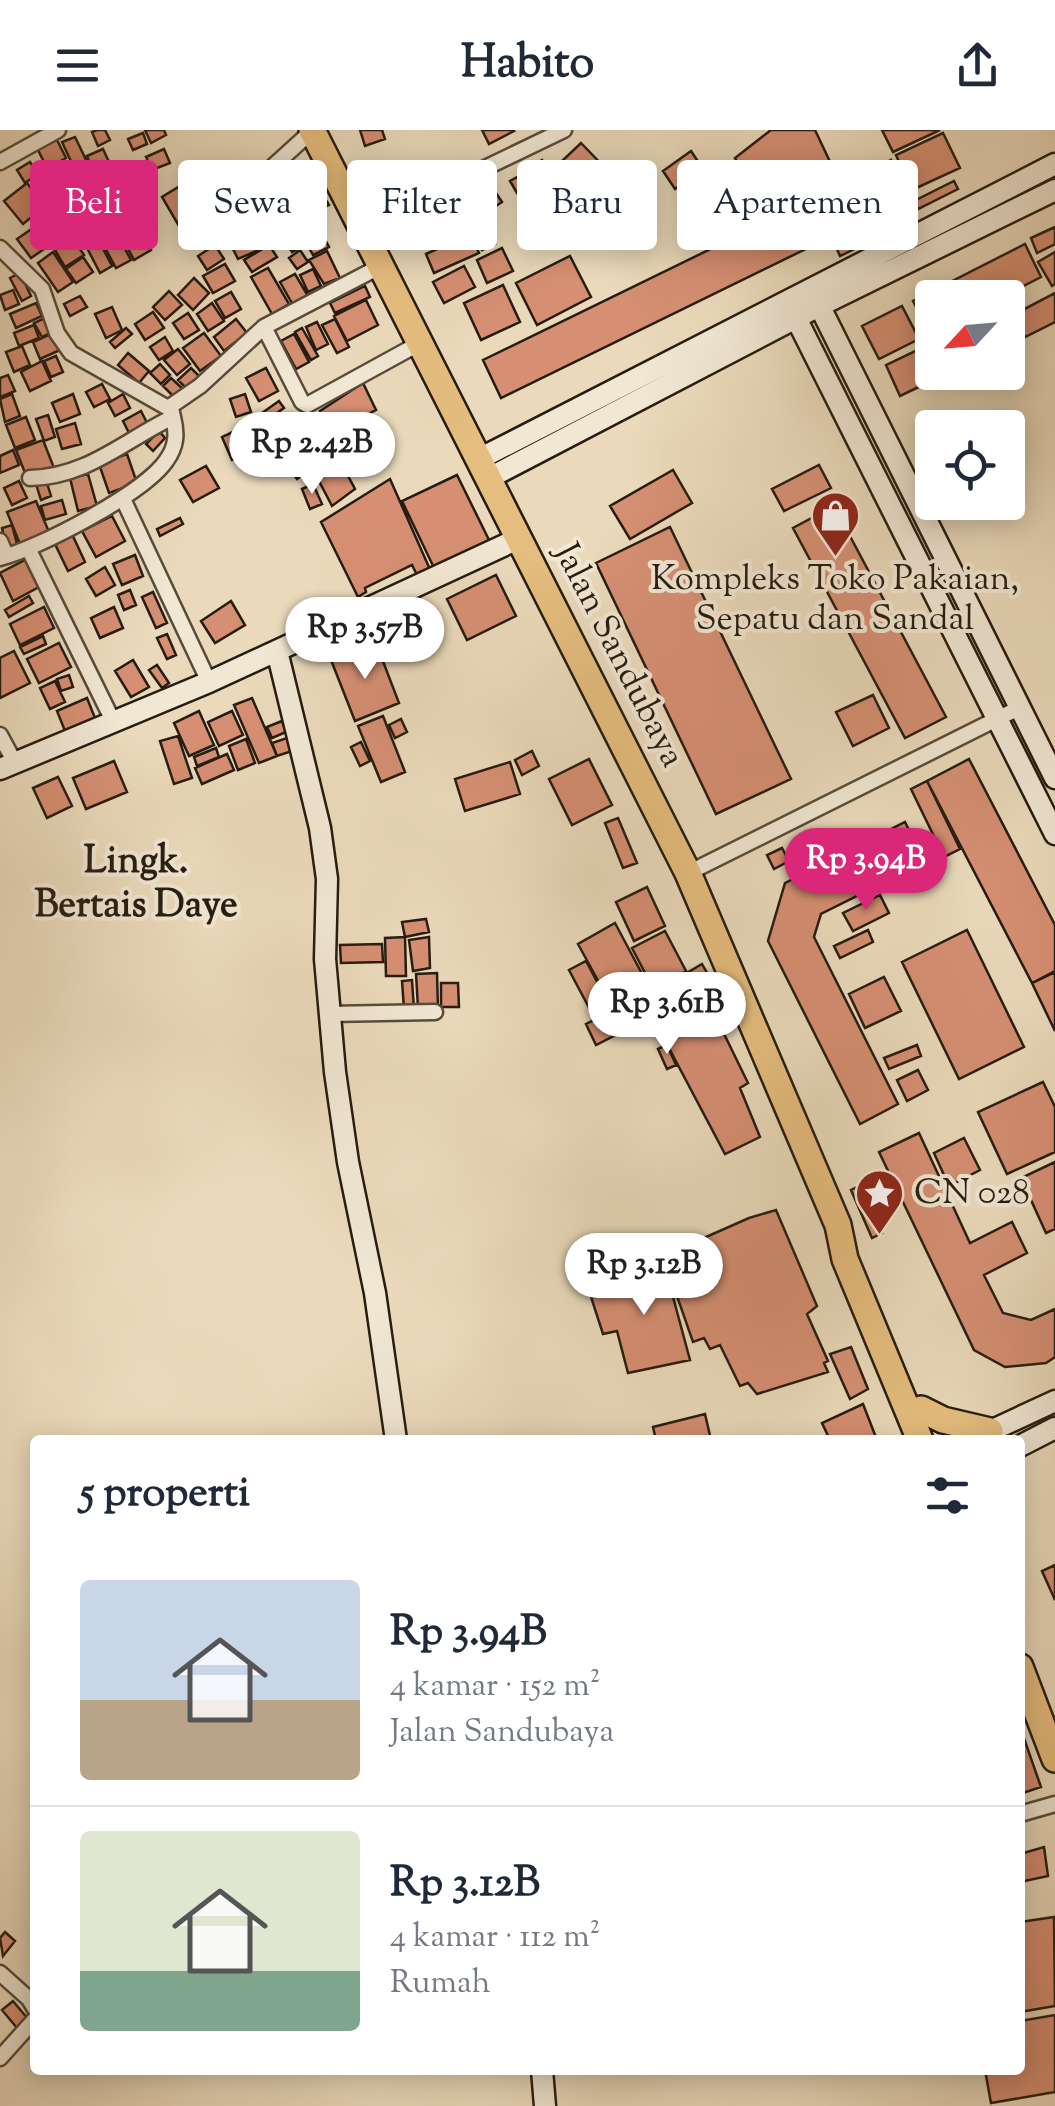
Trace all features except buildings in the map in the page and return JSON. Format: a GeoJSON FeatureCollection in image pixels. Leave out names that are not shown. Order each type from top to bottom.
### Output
{"type":"FeatureCollection","features":[{"type":"Feature","properties":{"kind":"highway","name":"Jalan Sandubaya"},"geometry":{"type":"LineString","coordinates":[[312,130],[347,199]]}},
{"type":"Feature","properties":{"kind":"highway","name":"Jalan Sandubaya"},"geometry":{"type":"LineString","coordinates":[[373,250],[688,873],[838,1225],[857,1253],[932,1435]]}},
{"type":"Feature","properties":{"kind":"highway","name":"Jalan Sandubaya"},"geometry":{"type":"LineString","coordinates":[[838,1225],[845,1260],[918,1435]]}},
{"type":"Feature","properties":{"kind":"highway"},"geometry":{"type":"LineString","coordinates":[[922,1410],[978,1435]]}},
{"type":"Feature","properties":{"kind":"highway"},"geometry":{"type":"LineString","coordinates":[[1025,1680],[1055,1759]]}},
{"type":"Feature","properties":{"kind":"street"},"geometry":{"type":"LineString","coordinates":[[0,162],[58,130]]}},
{"type":"Feature","properties":{"kind":"street"},"geometry":{"type":"LineString","coordinates":[[280,160],[312,130]]}},
{"type":"Feature","properties":{"kind":"street"},"geometry":{"type":"LineString","coordinates":[[497,162],[564,130]]}},
{"type":"Feature","properties":{"kind":"street"},"geometry":{"type":"LineString","coordinates":[[484,468],[815,297],[1055,164]]}},
{"type":"Feature","properties":{"kind":"street"},"geometry":{"type":"LineString","coordinates":[[815,297],[1055,190]]}},
{"type":"Feature","properties":{"kind":"street"},"geometry":{"type":"LineString","coordinates":[[0,248],[42,290],[57,333],[71,353],[168,410],[176,440],[166,461],[123,500],[28,548],[2,551]]}},
{"type":"Feature","properties":{"kind":"street"},"geometry":{"type":"LineString","coordinates":[[30,478],[86,467],[168,410],[264,327],[381,266]]}},
{"type":"Feature","properties":{"kind":"street"},"geometry":{"type":"LineString","coordinates":[[815,297],[1055,778]]}},
{"type":"Feature","properties":{"kind":"street"},"geometry":{"type":"LineString","coordinates":[[792,309],[1055,834]]}},
{"type":"Feature","properties":{"kind":"street"},"geometry":{"type":"LineString","coordinates":[[264,327],[307,405],[420,343]]}},
{"type":"Feature","properties":{"kind":"street"},"geometry":{"type":"LineString","coordinates":[[123,500],[209,682]]}},
{"type":"Feature","properties":{"kind":"street"},"geometry":{"type":"LineString","coordinates":[[0,735],[7,765],[277,652],[520,538]]}},
{"type":"Feature","properties":{"kind":"street"},"geometry":{"type":"LineString","coordinates":[[28,548],[114,723]]}},
{"type":"Feature","properties":{"kind":"street"},"geometry":{"type":"LineString","coordinates":[[277,652],[320,828],[327,880],[325,959],[329,1014],[348,1162],[375,1293],[395,1435]]}},
{"type":"Feature","properties":{"kind":"street"},"geometry":{"type":"LineString","coordinates":[[688,873],[1019,708]]}},
{"type":"Feature","properties":{"kind":"street"},"geometry":{"type":"LineString","coordinates":[[329,1014],[435,1012]]}},
{"type":"Feature","properties":{"kind":"street"},"geometry":{"type":"LineString","coordinates":[[982,1435],[1055,1401]]}},
{"type":"Feature","properties":{"kind":"street"},"geometry":{"type":"LineString","coordinates":[[1025,1443],[1055,1428]]}},
{"type":"Feature","properties":{"kind":"street"},"geometry":{"type":"LineString","coordinates":[[1025,1813],[1055,1804]]}},
{"type":"Feature","properties":{"kind":"street"},"geometry":{"type":"LineString","coordinates":[[0,1973],[30,2001]]}},
{"type":"Feature","properties":{"kind":"street"},"geometry":{"type":"LineString","coordinates":[[0,2058],[30,2024]]}},
{"type":"Feature","properties":{"kind":"street"},"geometry":{"type":"LineString","coordinates":[[542,2075],[545,2106]]}},
{"type":"Feature","properties":{"kind":"place","name":"Kompleks Toko Pakaian, Sepatu dan Sandal"},"geometry":{"type":"Point","coordinates":[835,558]}},
{"type":"Feature","properties":{"kind":"place","name":"CN 028"},"geometry":{"type":"Point","coordinates":[879,1236]}},
{"type":"Feature","properties":{"kind":"district","name":"Lingk. Bertais Daye"},"geometry":{"type":"Point","coordinates":[136,884]}}]}
